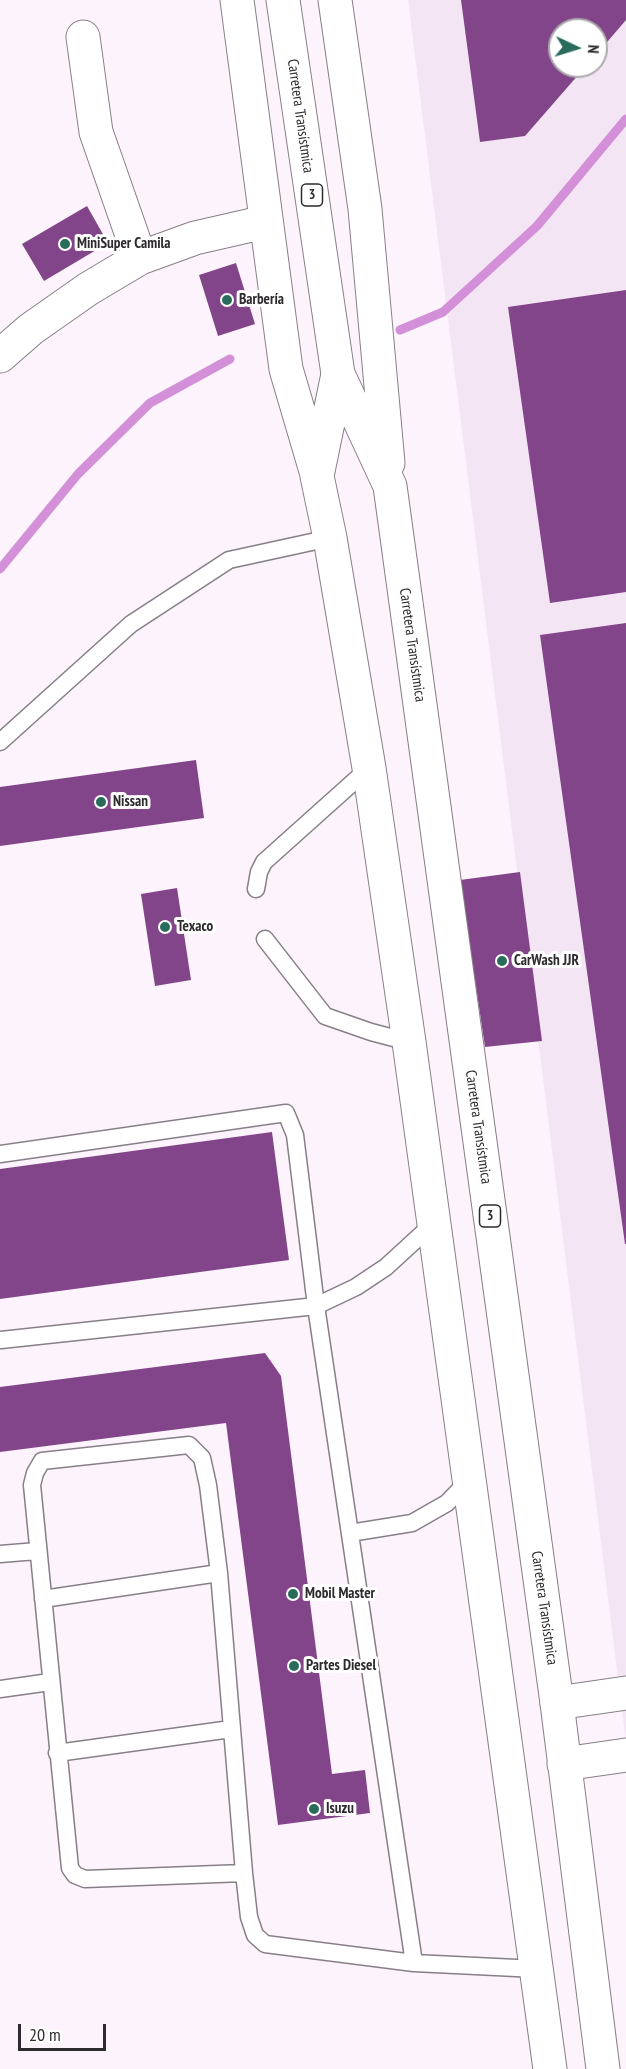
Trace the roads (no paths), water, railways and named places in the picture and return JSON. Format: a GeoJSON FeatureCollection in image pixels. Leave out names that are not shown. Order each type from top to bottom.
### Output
{"type":"FeatureCollection","features":[{"type":"Feature","properties":{"kind":"main road"},"geometry":{"type":"LineString","coordinates":[[237,0],[286,369],[317,476]]}},
{"type":"Feature","properties":{"kind":"main road"},"geometry":{"type":"LineString","coordinates":[[335,0],[365,209],[390,486]]}},
{"type":"Feature","properties":{"kind":"main road","name":"Carretera Transístmica"},"geometry":{"type":"LineString","coordinates":[[284,8],[338,374],[390,486],[556,1703],[603,2069]]}},
{"type":"Feature","properties":{"kind":"main road"},"geometry":{"type":"LineString","coordinates":[[83,37],[96,132],[140,258]]}},
{"type":"Feature","properties":{"kind":"main road"},"geometry":{"type":"LineString","coordinates":[[0,356],[50,315],[140,258],[195,238],[265,222]]}},
{"type":"Feature","properties":{"kind":"main road","name":"Carretera Transístmica"},"geometry":{"type":"LineString","coordinates":[[338,374],[317,476],[330,538],[369,768],[470,1480],[550,2069]]}},
{"type":"Feature","properties":{"kind":"main road"},"geometry":{"type":"LineString","coordinates":[[556,1703],[626,1694]]}},
{"type":"Feature","properties":{"kind":"main road"},"geometry":{"type":"LineString","coordinates":[[564,1764],[626,1755]]}},
{"type":"Feature","properties":{"kind":"lane"},"geometry":{"type":"LineString","coordinates":[[0,742],[131,624],[229,560],[330,538]]}},
{"type":"Feature","properties":{"kind":"lane"},"geometry":{"type":"LineString","coordinates":[[256,889],[259,872],[264,862],[369,768]]}},
{"type":"Feature","properties":{"kind":"lane"},"geometry":{"type":"LineString","coordinates":[[265,939],[325,1016],[409,1042]]}},
{"type":"Feature","properties":{"kind":"lane"},"geometry":{"type":"LineString","coordinates":[[0,1154],[286,1113],[295,1135],[316,1306],[414,1963]]}},
{"type":"Feature","properties":{"kind":"lane"},"geometry":{"type":"LineString","coordinates":[[1,1340],[316,1306],[356,1287],[386,1267],[434,1222]]}},
{"type":"Feature","properties":{"kind":"lane"},"geometry":{"type":"LineString","coordinates":[[244,1873],[85,1879],[75,1875],[70,1868],[32,1485],[35,1473],[42,1461],[189,1445],[202,1458],[208,1485],[219,1573],[244,1873],[249,1917],[255,1935],[265,1944],[414,1963],[537,1969]]}},
{"type":"Feature","properties":{"kind":"lane"},"geometry":{"type":"LineString","coordinates":[[350,1533],[412,1523],[447,1503],[470,1480]]}},
{"type":"Feature","properties":{"kind":"lane"},"geometry":{"type":"LineString","coordinates":[[0,1554],[38,1551]]}},
{"type":"Feature","properties":{"kind":"lane"},"geometry":{"type":"LineString","coordinates":[[43,1599],[219,1573]]}},
{"type":"Feature","properties":{"kind":"lane"},"geometry":{"type":"LineString","coordinates":[[0,1689],[50,1682]]}},
{"type":"Feature","properties":{"kind":"lane"},"geometry":{"type":"LineString","coordinates":[[57,1753],[231,1729]]}},
{"type":"Feature","properties":{"kind":"waterway"},"geometry":{"type":"LineString","coordinates":[[400,330],[443,312],[537,226],[626,119]]}},
{"type":"Feature","properties":{"kind":"waterway"},"geometry":{"type":"LineString","coordinates":[[0,569],[78,474],[150,403],[230,359]]}},
{"type":"Feature","properties":{"kind":"place","name":"MiniSuper Camila"},"geometry":{"type":"Point","coordinates":[65,244]}},
{"type":"Feature","properties":{"kind":"place","name":"Barbería"},"geometry":{"type":"Point","coordinates":[227,300]}},
{"type":"Feature","properties":{"kind":"place","name":"Nissan"},"geometry":{"type":"Point","coordinates":[101,802]}},
{"type":"Feature","properties":{"kind":"place","name":"Texaco"},"geometry":{"type":"Point","coordinates":[165,927]}},
{"type":"Feature","properties":{"kind":"place","name":"CarWash JJR"},"geometry":{"type":"Point","coordinates":[502,961]}},
{"type":"Feature","properties":{"kind":"place","name":"Mobil Master"},"geometry":{"type":"Point","coordinates":[293,1594]}},
{"type":"Feature","properties":{"kind":"place","name":"Partes Diesel"},"geometry":{"type":"Point","coordinates":[294,1666]}},
{"type":"Feature","properties":{"kind":"place","name":"Isuzu"},"geometry":{"type":"Point","coordinates":[314,1809]}}]}
